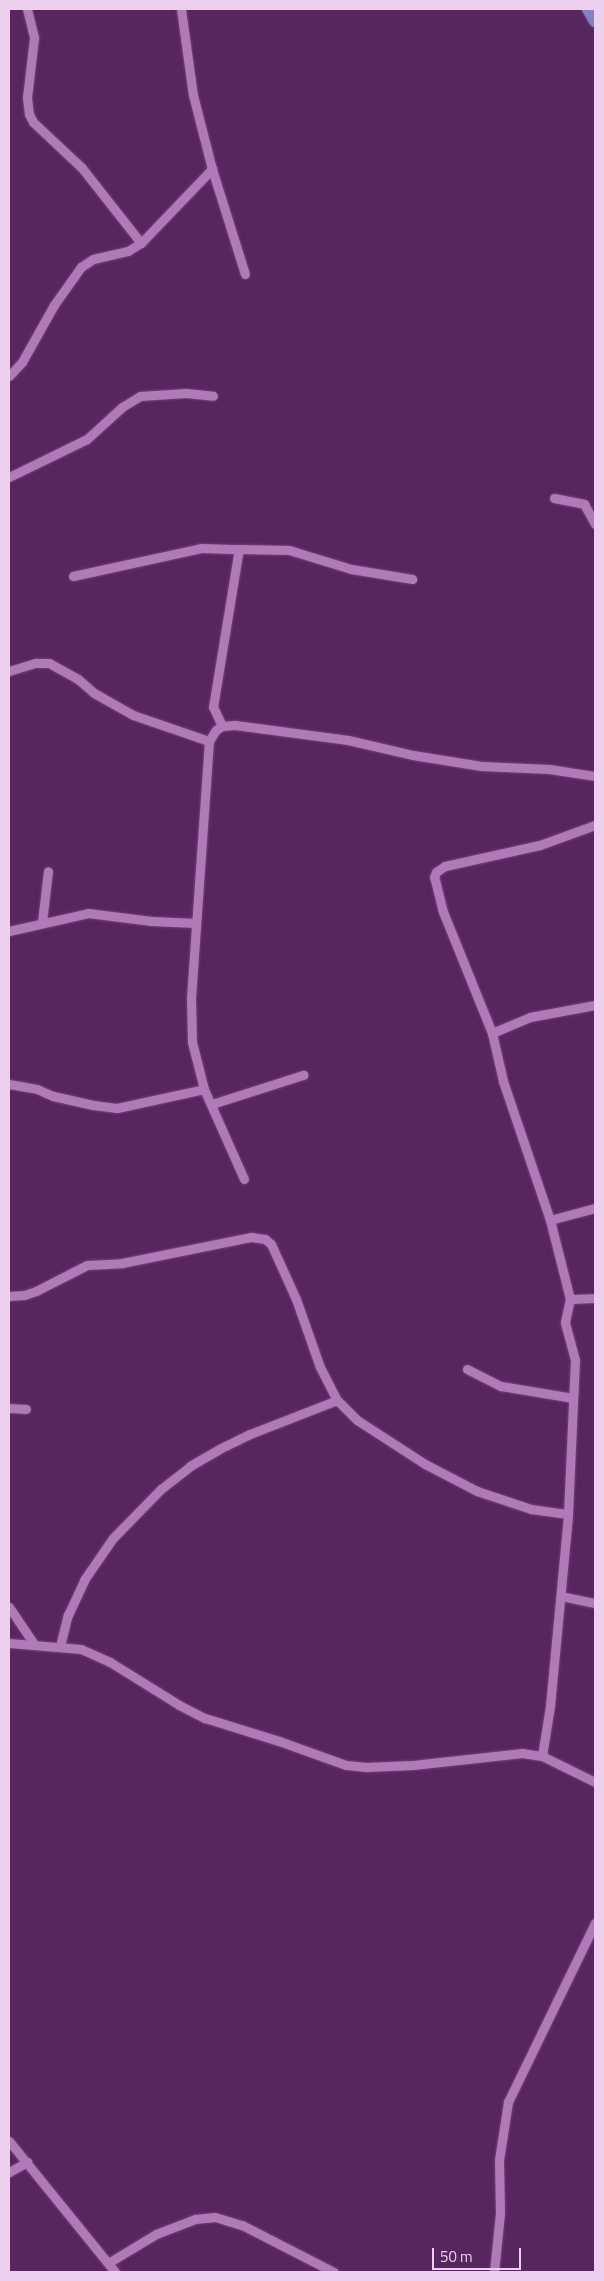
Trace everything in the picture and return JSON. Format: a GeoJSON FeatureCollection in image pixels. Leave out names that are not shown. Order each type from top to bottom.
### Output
{"type":"FeatureCollection","features":[{"type":"Feature","properties":{"kind":"main road"},"geometry":{"type":"LineString","coordinates":[[588,9],[595,22]]}},
{"type":"Feature","properties":{"kind":"street"},"geometry":{"type":"LineString","coordinates":[[27,9],[34,38],[27,98],[29,114],[33,122],[82,168],[141,244]]}},
{"type":"Feature","properties":{"kind":"street"},"geometry":{"type":"LineString","coordinates":[[181,9],[193,95],[212,169],[245,274]]}},
{"type":"Feature","properties":{"kind":"street"},"geometry":{"type":"LineString","coordinates":[[9,376],[22,362],[69,281],[81,267],[93,260],[128,251],[141,244],[212,169]]}},
{"type":"Feature","properties":{"kind":"street"},"geometry":{"type":"LineString","coordinates":[[9,477],[87,439],[122,407],[140,396],[186,393],[212,396]]}},
{"type":"Feature","properties":{"kind":"street"},"geometry":{"type":"LineString","coordinates":[[554,498],[584,504],[595,524]]}},
{"type":"Feature","properties":{"kind":"street"},"geometry":{"type":"LineString","coordinates":[[72,576],[201,548],[288,550],[351,569],[412,579]]}},
{"type":"Feature","properties":{"kind":"street"},"geometry":{"type":"LineString","coordinates":[[222,726],[213,708],[239,550]]}},
{"type":"Feature","properties":{"kind":"street"},"geometry":{"type":"LineString","coordinates":[[9,671],[36,663],[49,664],[78,679],[94,693],[133,715],[209,742]]}},
{"type":"Feature","properties":{"kind":"street"},"geometry":{"type":"LineString","coordinates":[[244,1179],[204,1089],[192,1042],[191,998],[209,742],[216,730],[222,726],[236,725],[348,740],[413,755],[481,766],[549,769],[595,776]]}},
{"type":"Feature","properties":{"kind":"street"},"geometry":{"type":"LineString","coordinates":[[542,1756],[550,1706],[568,1514],[574,1360],[566,1322],[570,1299],[550,1220],[503,1081],[492,1033],[443,912],[434,877],[436,872],[446,866],[540,845],[595,825]]}},
{"type":"Feature","properties":{"kind":"street"},"geometry":{"type":"LineString","coordinates":[[42,922],[48,871]]}},
{"type":"Feature","properties":{"kind":"street"},"geometry":{"type":"LineString","coordinates":[[9,931],[88,913],[151,921],[196,923]]}},
{"type":"Feature","properties":{"kind":"street"},"geometry":{"type":"LineString","coordinates":[[492,1033],[530,1017],[595,1005]]}},
{"type":"Feature","properties":{"kind":"street"},"geometry":{"type":"LineString","coordinates":[[212,1104],[303,1075]]}},
{"type":"Feature","properties":{"kind":"street"},"geometry":{"type":"LineString","coordinates":[[9,1084],[37,1089],[53,1096],[93,1105],[117,1108],[204,1089]]}},
{"type":"Feature","properties":{"kind":"street"},"geometry":{"type":"LineString","coordinates":[[550,1220],[595,1208]]}},
{"type":"Feature","properties":{"kind":"street"},"geometry":{"type":"LineString","coordinates":[[9,1296],[24,1295],[36,1291],[87,1265],[122,1263],[251,1237],[265,1239],[271,1244],[296,1299],[320,1366],[337,1400],[357,1420],[417,1459],[477,1491],[532,1509],[568,1514]]}},
{"type":"Feature","properties":{"kind":"street"},"geometry":{"type":"LineString","coordinates":[[570,1299],[595,1298]]}},
{"type":"Feature","properties":{"kind":"street"},"geometry":{"type":"LineString","coordinates":[[466,1369],[501,1386],[572,1398]]}},
{"type":"Feature","properties":{"kind":"street"},"geometry":{"type":"LineString","coordinates":[[60,1646],[68,1615],[84,1580],[113,1538],[161,1489],[190,1466],[219,1449],[250,1434],[337,1400]]}},
{"type":"Feature","properties":{"kind":"street"},"geometry":{"type":"LineString","coordinates":[[9,1408],[26,1409]]}},
{"type":"Feature","properties":{"kind":"street"},"geometry":{"type":"LineString","coordinates":[[561,1596],[595,1603]]}},
{"type":"Feature","properties":{"kind":"street"},"geometry":{"type":"LineString","coordinates":[[9,1607],[34,1644]]}},
{"type":"Feature","properties":{"kind":"street"},"geometry":{"type":"LineString","coordinates":[[9,1643],[60,1646],[81,1650],[110,1662],[179,1705],[205,1718],[280,1741],[346,1765],[366,1767],[413,1765],[522,1753],[542,1756],[595,1782]]}},
{"type":"Feature","properties":{"kind":"street"},"geometry":{"type":"LineString","coordinates":[[494,2272],[500,2213],[499,2160],[508,2102],[595,1923]]}},
{"type":"Feature","properties":{"kind":"street"},"geometry":{"type":"LineString","coordinates":[[9,2141],[115,2272]]}},
{"type":"Feature","properties":{"kind":"street"},"geometry":{"type":"LineString","coordinates":[[9,2172],[27,2162]]}},
{"type":"Feature","properties":{"kind":"street"},"geometry":{"type":"LineString","coordinates":[[108,2263],[156,2234],[195,2219],[215,2217],[242,2225],[334,2272]]}}]}
